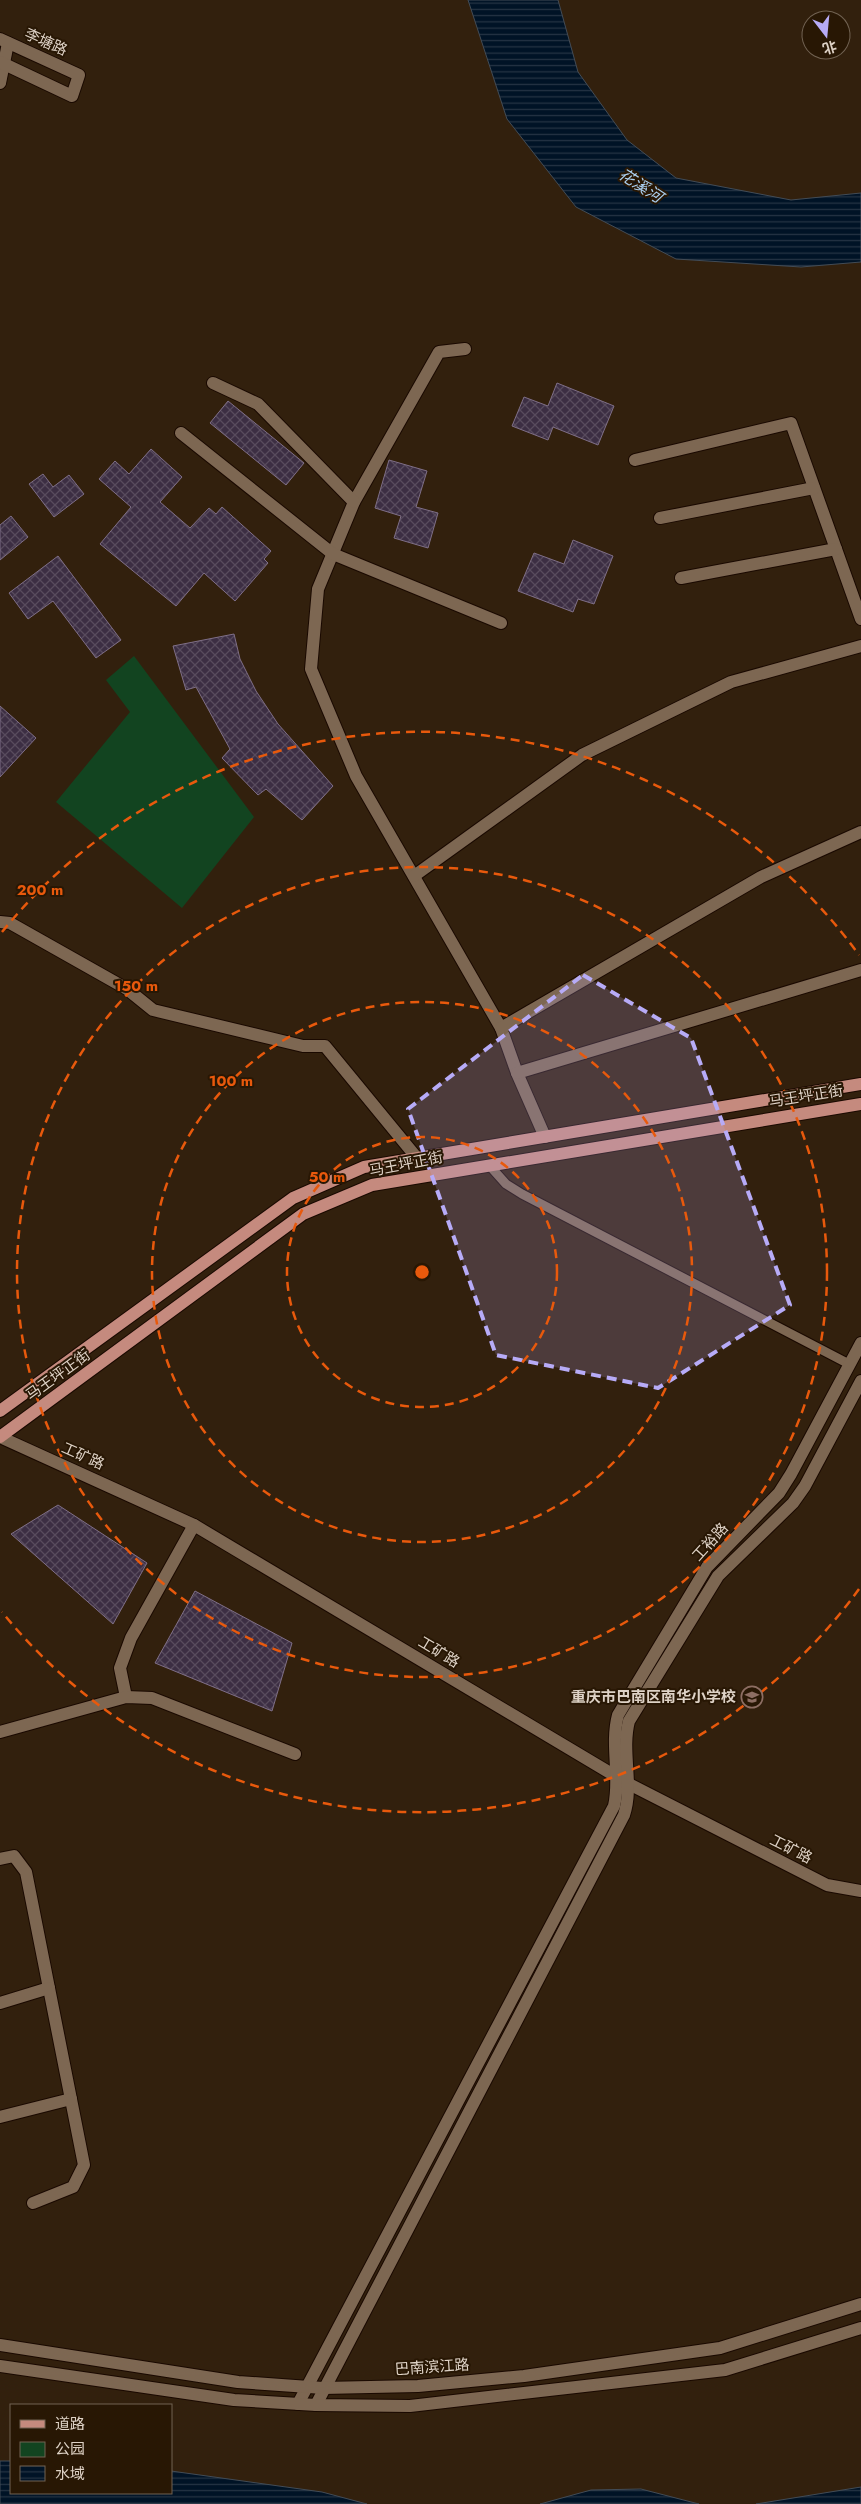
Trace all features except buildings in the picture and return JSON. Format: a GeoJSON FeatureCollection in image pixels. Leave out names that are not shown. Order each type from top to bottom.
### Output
{"type":"FeatureCollection","features":[{"type":"Feature","properties":{"kind":"main road","name":"马王坪正街"},"geometry":{"type":"LineString","coordinates":[[0,1411],[293,1198],[364,1167],[861,1084]]}},
{"type":"Feature","properties":{"kind":"main road","name":"马王坪正街"},"geometry":{"type":"LineString","coordinates":[[0,1437],[303,1214],[372,1186],[861,1104]]}},
{"type":"Feature","properties":{"kind":"street"},"geometry":{"type":"LineString","coordinates":[[0,83],[4,41]]}},
{"type":"Feature","properties":{"kind":"street","name":"李塘路"},"geometry":{"type":"LineString","coordinates":[[2,63],[72,96],[79,75],[4,41]]}},
{"type":"Feature","properties":{"kind":"street"},"geometry":{"type":"LineString","coordinates":[[465,349],[439,352],[354,502],[318,590],[311,669],[356,776],[502,1028],[517,1073],[545,1137]]}},
{"type":"Feature","properties":{"kind":"street"},"geometry":{"type":"LineString","coordinates":[[213,383],[258,404],[354,502]]}},
{"type":"Feature","properties":{"kind":"street"},"geometry":{"type":"LineString","coordinates":[[635,460],[791,423],[861,619]]}},
{"type":"Feature","properties":{"kind":"street"},"geometry":{"type":"LineString","coordinates":[[181,433],[333,554],[501,623]]}},
{"type":"Feature","properties":{"kind":"street"},"geometry":{"type":"LineString","coordinates":[[660,518],[814,488]]}},
{"type":"Feature","properties":{"kind":"street"},"geometry":{"type":"LineString","coordinates":[[681,578],[836,549]]}},
{"type":"Feature","properties":{"kind":"street"},"geometry":{"type":"LineString","coordinates":[[414,876],[582,755],[731,682],[861,646]]}},
{"type":"Feature","properties":{"kind":"street"},"geometry":{"type":"LineString","coordinates":[[502,1028],[761,877],[861,832]]}},
{"type":"Feature","properties":{"kind":"street"},"geometry":{"type":"LineString","coordinates":[[0,922],[10,923],[127,989],[153,1010],[303,1046],[325,1046],[416,1158]]}},
{"type":"Feature","properties":{"kind":"street"},"geometry":{"type":"LineString","coordinates":[[517,1073],[861,970]]}},
{"type":"Feature","properties":{"kind":"street","name":"工裕路"},"geometry":{"type":"LineString","coordinates":[[298,2404],[305,2386],[614,1806],[616,1775],[614,1734],[618,1715],[707,1568],[783,1487],[861,1343]]}},
{"type":"Feature","properties":{"kind":"street","name":"工裕路"},"geometry":{"type":"LineString","coordinates":[[316,2405],[624,1815],[628,1796],[625,1744],[629,1721],[718,1576],[793,1503],[805,1486],[861,1381]]}},
{"type":"Feature","properties":{"kind":"street","name":"工矿路"},"geometry":{"type":"LineString","coordinates":[[0,1437],[194,1525],[627,1782],[827,1885],[861,1891]]}},
{"type":"Feature","properties":{"kind":"street"},"geometry":{"type":"LineString","coordinates":[[126,1697],[120,1668],[131,1638],[194,1525]]}},
{"type":"Feature","properties":{"kind":"street"},"geometry":{"type":"LineString","coordinates":[[0,1732],[126,1697],[152,1698],[295,1754]]}},
{"type":"Feature","properties":{"kind":"street"},"geometry":{"type":"LineString","coordinates":[[0,1859],[14,1856],[26,1872],[84,2166],[73,2187],[33,2203]]}},
{"type":"Feature","properties":{"kind":"street"},"geometry":{"type":"LineString","coordinates":[[0,2002],[49,1988]]}},
{"type":"Feature","properties":{"kind":"street"},"geometry":{"type":"LineString","coordinates":[[0,2117],[71,2099]]}},
{"type":"Feature","properties":{"kind":"street","name":"巴南滨江路"},"geometry":{"type":"LineString","coordinates":[[0,2345],[238,2382],[324,2388],[418,2386],[524,2376],[720,2348],[861,2304]]}},
{"type":"Feature","properties":{"kind":"street"},"geometry":{"type":"LineString","coordinates":[[0,2366],[234,2400],[316,2405],[410,2406],[726,2370],[861,2328]]}},
{"type":"Feature","properties":{"kind":"lane"},"geometry":{"type":"LineString","coordinates":[[489,1165],[506,1184],[522,1194],[849,1364]]}},
{"type":"Feature","properties":{"kind":"highlighted area"},"geometry":{"type":"Polygon","coordinates":[[[583,975],[691,1038],[790,1305],[658,1388],[496,1355],[408,1109],[583,975]]]}},
{"type":"Feature","properties":{"kind":"green space"},"geometry":{"type":"Polygon","coordinates":[[[134,656],[254,817],[182,908],[56,802],[130,712],[106,680],[134,656]]]}},
{"type":"Feature","properties":{"kind":"water","name":"花溪河"},"geometry":{"type":"Polygon","coordinates":[[[468,0],[558,0],[578,72],[627,140],[676,178],[791,200],[861,193],[861,262],[801,267],[676,259],[576,207],[507,119],[468,0]]]}},
{"type":"Feature","properties":{"kind":"water"},"geometry":{"type":"Polygon","coordinates":[[[0,2461],[10,2461],[10,2494],[172,2494],[172,2471],[322,2492],[367,2504],[0,2504],[0,2461]]]}},
{"type":"Feature","properties":{"kind":"water"},"geometry":{"type":"Polygon","coordinates":[[[861,2487],[861,2504],[756,2504],[861,2487]]]}},
{"type":"Feature","properties":{"kind":"water"},"geometry":{"type":"Polygon","coordinates":[[[641,2489],[699,2504],[540,2504],[591,2490],[641,2489]]]}},
{"type":"Feature","properties":{"kind":"place","name":"重庆市巴南区南华小学校"},"geometry":{"type":"Point","coordinates":[752,1697]}}]}
